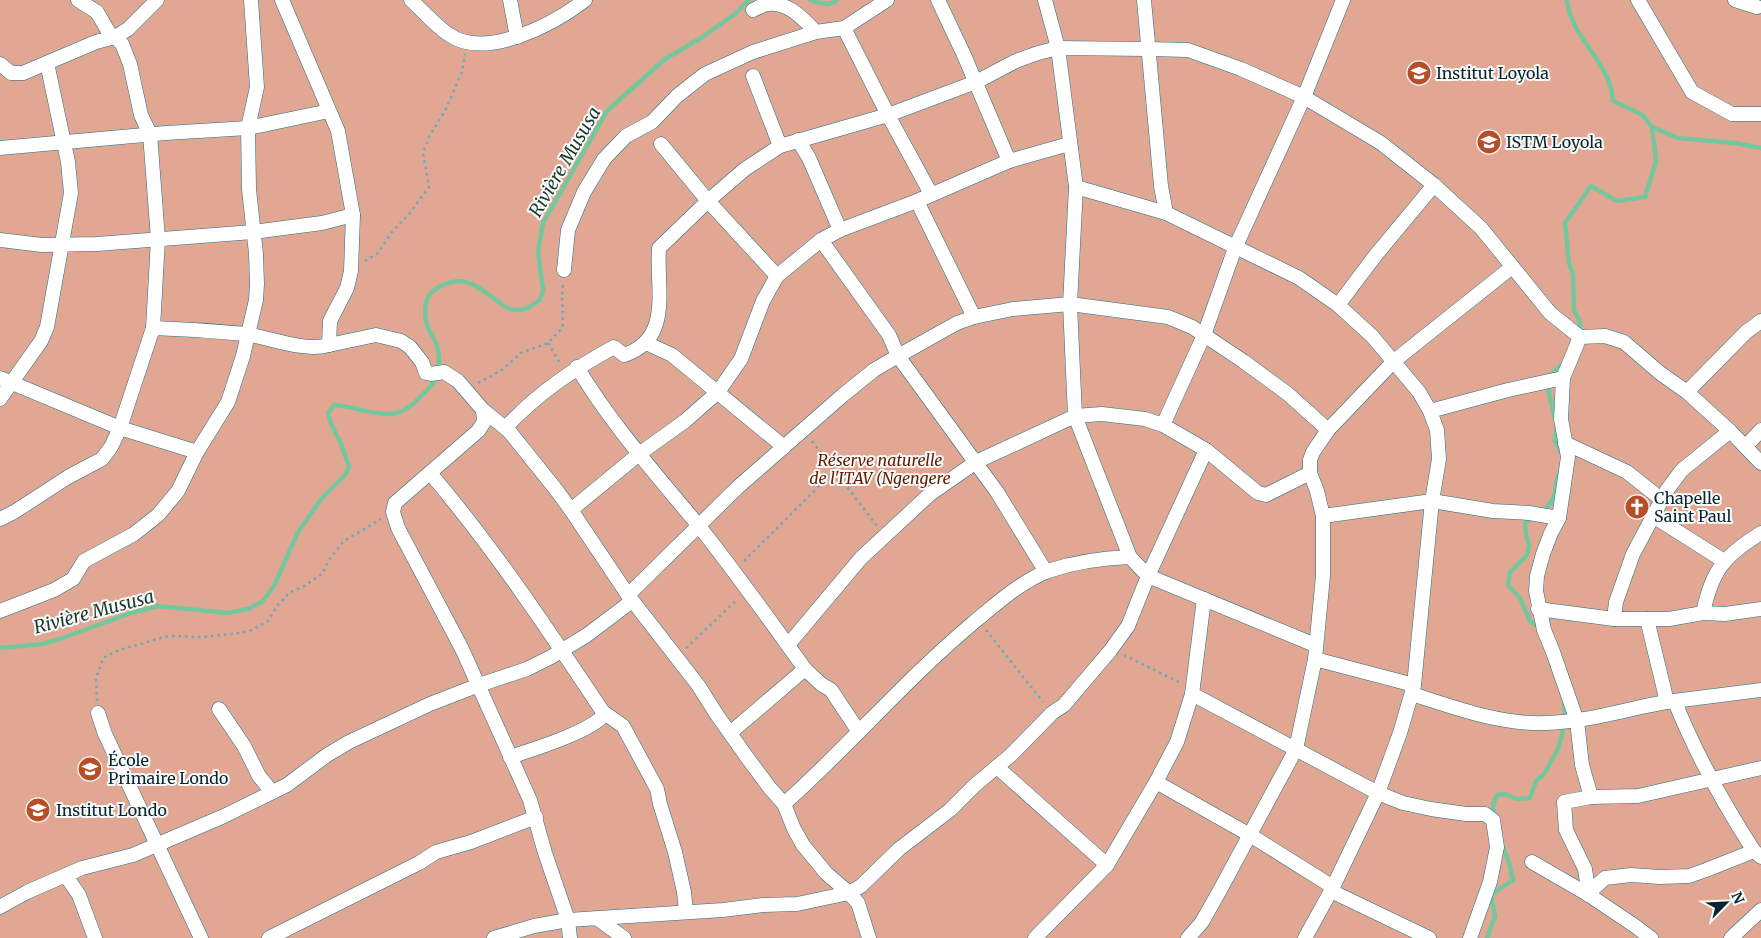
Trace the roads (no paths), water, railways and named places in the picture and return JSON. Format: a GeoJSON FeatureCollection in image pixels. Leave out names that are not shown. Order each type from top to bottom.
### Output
{"type":"FeatureCollection","features":[{"type":"Feature","properties":{"kind":"street"},"geometry":{"type":"LineString","coordinates":[[0,519],[68,477],[102,459],[111,447],[120,428],[153,328],[158,239],[150,134],[141,115],[130,64],[122,44],[114,37],[97,12],[78,0]]}},
{"type":"Feature","properties":{"kind":"street"},"geometry":{"type":"LineString","coordinates":[[0,64],[11,73],[23,73],[96,42],[114,37],[128,29],[157,0]]}},
{"type":"Feature","properties":{"kind":"street"},"geometry":{"type":"LineString","coordinates":[[0,611],[54,590],[73,579],[84,561],[134,534],[158,515],[178,491],[197,452],[228,402],[243,356],[256,300],[257,284],[248,189],[248,128],[257,87],[251,0]]}},
{"type":"Feature","properties":{"kind":"street"},"geometry":{"type":"LineString","coordinates":[[282,0],[338,132],[353,215],[351,271],[347,288],[330,321],[329,345]]}},
{"type":"Feature","properties":{"kind":"street"},"geometry":{"type":"LineString","coordinates":[[411,0],[448,34],[468,42],[489,42],[517,37],[566,15],[585,0]]}},
{"type":"Feature","properties":{"kind":"street"},"geometry":{"type":"LineString","coordinates":[[510,0],[517,37]]}},
{"type":"Feature","properties":{"kind":"street"},"geometry":{"type":"LineString","coordinates":[[564,270],[568,230],[584,192],[604,159],[626,136],[652,122],[677,96],[705,74],[753,52],[816,32],[844,28],[887,0]]}},
{"type":"Feature","properties":{"kind":"street"},"geometry":{"type":"LineString","coordinates":[[938,0],[976,82],[1009,161]]}},
{"type":"Feature","properties":{"kind":"street"},"geometry":{"type":"LineString","coordinates":[[1045,0],[1058,48],[1076,187],[1070,304],[1075,416],[1130,556],[1148,576],[1204,599],[1315,652],[1467,711],[1521,722],[1577,721],[1671,702],[1761,690]]}},
{"type":"Feature","properties":{"kind":"street"},"geometry":{"type":"LineString","coordinates":[[1144,0],[1161,186],[1166,213]]}},
{"type":"Feature","properties":{"kind":"street"},"geometry":{"type":"LineString","coordinates":[[1164,425],[1204,335],[1235,248],[1304,96],[1342,0]]}},
{"type":"Feature","properties":{"kind":"street"},"geometry":{"type":"LineString","coordinates":[[1638,0],[1692,92],[1732,114],[1761,114]]}},
{"type":"Feature","properties":{"kind":"street"},"geometry":{"type":"LineString","coordinates":[[1735,0],[1759,6]]}},
{"type":"Feature","properties":{"kind":"street"},"geometry":{"type":"LineString","coordinates":[[753,10],[768,4],[786,6],[803,18],[816,32]]}},
{"type":"Feature","properties":{"kind":"street"},"geometry":{"type":"LineString","coordinates":[[844,28],[888,115],[932,194]]}},
{"type":"Feature","properties":{"kind":"street"},"geometry":{"type":"LineString","coordinates":[[505,428],[521,411],[572,371],[614,347],[624,355],[646,343],[657,326],[659,308],[659,248],[708,201],[746,169],[780,146],[888,115],[976,82],[1038,52],[1058,48],[1188,50],[1241,69],[1304,96],[1381,143],[1434,185],[1481,228],[1550,313],[1581,337],[1605,336],[1624,342],[1660,373],[1686,392],[1746,446],[1761,463]]}},
{"type":"Feature","properties":{"kind":"street"},"geometry":{"type":"LineString","coordinates":[[0,399],[6,380],[41,341],[46,327],[71,193],[68,162],[46,63]]}},
{"type":"Feature","properties":{"kind":"street"},"geometry":{"type":"LineString","coordinates":[[753,76],[780,146]]}},
{"type":"Feature","properties":{"kind":"street"},"geometry":{"type":"LineString","coordinates":[[0,148],[150,134],[248,128],[329,111]]}},
{"type":"Feature","properties":{"kind":"street"},"geometry":{"type":"LineString","coordinates":[[798,140],[810,158],[840,230]]}},
{"type":"Feature","properties":{"kind":"street"},"geometry":{"type":"LineString","coordinates":[[661,144],[708,201],[777,276]]}},
{"type":"Feature","properties":{"kind":"street"},"geometry":{"type":"LineString","coordinates":[[571,510],[639,454],[685,421],[718,392],[741,359],[763,301],[777,276],[822,240],[840,230],[917,201],[1009,161],[1069,144]]}},
{"type":"Feature","properties":{"kind":"street"},"geometry":{"type":"LineString","coordinates":[[1338,306],[1375,256],[1434,185]]}},
{"type":"Feature","properties":{"kind":"street"},"geometry":{"type":"LineString","coordinates":[[1076,187],[1166,213],[1299,278],[1338,306],[1372,336],[1419,392],[1430,411],[1437,430],[1439,459],[1432,501],[1413,689],[1400,733],[1378,793],[1332,889],[1305,938]]}},
{"type":"Feature","properties":{"kind":"street"},"geometry":{"type":"LineString","coordinates":[[917,201],[974,317]]}},
{"type":"Feature","properties":{"kind":"street"},"geometry":{"type":"LineString","coordinates":[[0,240],[42,245],[97,244],[253,232],[322,223],[353,215]]}},
{"type":"Feature","properties":{"kind":"street"},"geometry":{"type":"LineString","coordinates":[[822,240],[889,335],[898,356],[997,492],[1046,572]]}},
{"type":"Feature","properties":{"kind":"street"},"geometry":{"type":"LineString","coordinates":[[1188,938],[1202,922],[1296,748],[1315,652],[1324,576],[1323,516],[1318,491],[1310,473],[1310,460],[1313,452],[1328,430],[1394,361],[1512,267]]}},
{"type":"Feature","properties":{"kind":"street"},"geometry":{"type":"LineString","coordinates":[[0,907],[27,892],[82,868],[133,855],[224,816],[287,785],[327,755],[349,742],[430,704],[526,669],[562,651],[587,635],[630,598],[738,487],[874,370],[957,323],[974,317],[1013,309],[1070,304],[1168,317],[1192,327],[1243,361],[1288,394],[1328,430]]}},
{"type":"Feature","properties":{"kind":"street"},"geometry":{"type":"LineString","coordinates":[[1686,392],[1746,332],[1761,321]]}},
{"type":"Feature","properties":{"kind":"street"},"geometry":{"type":"LineString","coordinates":[[153,328],[248,335],[320,348],[376,335],[400,341],[410,347],[422,362],[426,373],[437,373],[458,381],[483,410],[505,428],[571,510],[630,598],[698,685],[769,787],[784,804],[794,830],[803,845],[826,873],[858,903],[869,938]]}},
{"type":"Feature","properties":{"kind":"street"},"geometry":{"type":"LineString","coordinates":[[1581,337],[1563,378],[1562,419],[1568,457],[1555,517],[1537,576],[1536,591],[1538,609],[1544,630],[1577,721],[1582,765],[1591,797]]}},
{"type":"Feature","properties":{"kind":"street"},"geometry":{"type":"LineString","coordinates":[[646,343],[672,355],[784,447]]}},
{"type":"Feature","properties":{"kind":"street"},"geometry":{"type":"LineString","coordinates":[[572,371],[591,391],[639,454],[699,526],[805,669],[830,690],[859,732]]}},
{"type":"Feature","properties":{"kind":"street"},"geometry":{"type":"LineString","coordinates":[[1430,411],[1563,378]]}},
{"type":"Feature","properties":{"kind":"street"},"geometry":{"type":"LineString","coordinates":[[6,380],[120,428],[197,452]]}},
{"type":"Feature","properties":{"kind":"street"},"geometry":{"type":"LineString","coordinates":[[483,410],[484,422],[478,430],[394,503],[393,512],[398,528],[479,685],[536,817],[544,853],[568,920],[570,938]]}},
{"type":"Feature","properties":{"kind":"street"},"geometry":{"type":"LineString","coordinates":[[788,645],[861,558],[930,494],[976,462],[1075,416],[1102,414],[1145,419],[1164,425],[1206,450],[1258,493],[1266,495],[1310,473]]}},
{"type":"Feature","properties":{"kind":"street"},"geometry":{"type":"LineString","coordinates":[[1746,446],[1761,430]]}},
{"type":"Feature","properties":{"kind":"street"},"geometry":{"type":"LineString","coordinates":[[1614,619],[1616,602],[1630,560],[1661,499],[1682,470],[1730,431]]}},
{"type":"Feature","properties":{"kind":"street"},"geometry":{"type":"LineString","coordinates":[[1565,443],[1627,472],[1661,499]]}},
{"type":"Feature","properties":{"kind":"street"},"geometry":{"type":"LineString","coordinates":[[494,938],[534,926],[568,920],[797,904],[849,893],[861,886],[899,849],[950,810],[1052,713],[1064,705],[1110,651],[1128,626],[1148,576],[1206,450]]}},
{"type":"Feature","properties":{"kind":"street"},"geometry":{"type":"LineString","coordinates":[[430,473],[498,562],[605,714],[623,726],[657,789],[675,852],[684,892],[686,912]]}},
{"type":"Feature","properties":{"kind":"street"},"geometry":{"type":"LineString","coordinates":[[1323,516],[1432,501],[1493,511],[1555,517]]}},
{"type":"Feature","properties":{"kind":"street"},"geometry":{"type":"LineString","coordinates":[[1652,516],[1724,561]]}},
{"type":"Feature","properties":{"kind":"street"},"geometry":{"type":"LineString","coordinates":[[1703,613],[1710,585],[1724,561],[1738,548],[1761,532]]}},
{"type":"Feature","properties":{"kind":"street"},"geometry":{"type":"LineString","coordinates":[[784,804],[910,681],[999,601],[1020,586],[1046,572],[1084,561],[1130,556]]}},
{"type":"Feature","properties":{"kind":"street"},"geometry":{"type":"LineString","coordinates":[[1035,938],[1107,866],[1177,742],[1193,692],[1204,599]]}},
{"type":"Feature","properties":{"kind":"street"},"geometry":{"type":"LineString","coordinates":[[1538,609],[1614,619],[1669,619],[1703,613],[1725,614],[1761,609]]}},
{"type":"Feature","properties":{"kind":"street"},"geometry":{"type":"LineString","coordinates":[[1589,895],[1593,888],[1605,878],[1631,874],[1660,877],[1688,876],[1757,854],[1711,780],[1671,702],[1647,619]]}},
{"type":"Feature","properties":{"kind":"street"},"geometry":{"type":"LineString","coordinates":[[730,733],[805,669]]}},
{"type":"Feature","properties":{"kind":"street"},"geometry":{"type":"LineString","coordinates":[[1193,692],[1378,793],[1431,809],[1466,814],[1485,814],[1493,820],[1497,847],[1490,882],[1470,938]]}},
{"type":"Feature","properties":{"kind":"street"},"geometry":{"type":"LineString","coordinates":[[219,709],[244,746],[259,776],[272,792]]}},
{"type":"Feature","properties":{"kind":"street"},"geometry":{"type":"LineString","coordinates":[[98,713],[105,734],[201,938]]}},
{"type":"Feature","properties":{"kind":"street"},"geometry":{"type":"LineString","coordinates":[[510,757],[587,728],[600,720],[605,714]]}},
{"type":"Feature","properties":{"kind":"street"},"geometry":{"type":"LineString","coordinates":[[996,767],[1107,866]]}},
{"type":"Feature","properties":{"kind":"street"},"geometry":{"type":"LineString","coordinates":[[1589,895],[1585,869],[1566,830],[1564,802],[1591,797],[1638,796],[1761,768]]}},
{"type":"Feature","properties":{"kind":"street"},"geometry":{"type":"LineString","coordinates":[[1156,782],[1250,834],[1332,889],[1429,938]]}},
{"type":"Feature","properties":{"kind":"street"},"geometry":{"type":"LineString","coordinates":[[269,938],[419,863],[436,852],[471,842],[536,817]]}},
{"type":"Feature","properties":{"kind":"street"},"geometry":{"type":"LineString","coordinates":[[1532,862],[1589,895],[1634,932],[1651,938]]}},
{"type":"Feature","properties":{"kind":"street"},"geometry":{"type":"LineString","coordinates":[[66,876],[79,895],[95,938]]}},
{"type":"Feature","properties":{"kind":"street"},"geometry":{"type":"LineString","coordinates":[[1731,938],[1761,910]]}},
{"type":"Feature","properties":{"kind":"street"},"geometry":{"type":"LineString","coordinates":[[598,919],[624,938]]}},
{"type":"Feature","properties":{"kind":"waterway","name":"Rivière Mususa"},"geometry":{"type":"LineString","coordinates":[[0,648],[42,644],[131,613],[158,606],[228,613],[248,609],[262,602],[274,586],[298,532],[322,498],[345,475],[349,466],[328,413],[334,405],[391,414],[411,406],[430,387],[437,376],[439,359],[436,343],[427,325],[425,316],[426,306],[431,293],[444,284],[461,281],[469,283],[509,309],[514,310],[526,309],[540,300],[543,290],[538,252],[543,223],[607,111],[665,59],[701,38],[735,14],[749,0]]}},
{"type":"Feature","properties":{"kind":"waterway","name":"Rivière Mususa"},"geometry":{"type":"LineString","coordinates":[[810,0],[828,4],[837,0]]}},
{"type":"Feature","properties":{"kind":"waterway"},"geometry":{"type":"LineString","coordinates":[[1567,0],[1579,34],[1604,71],[1609,82],[1613,101],[1643,115],[1652,127],[1656,161],[1645,197],[1617,201],[1591,186],[1565,223],[1569,263],[1573,274],[1574,310],[1580,322],[1581,333]]}},
{"type":"Feature","properties":{"kind":"waterway"},"geometry":{"type":"LineString","coordinates":[[1652,127],[1678,138],[1735,143],[1761,148]]}},
{"type":"Feature","properties":{"kind":"waterway"},"geometry":{"type":"LineString","coordinates":[[1550,376],[1560,366],[1566,365]]}},
{"type":"Feature","properties":{"kind":"waterway"},"geometry":{"type":"LineString","coordinates":[[1547,385],[1555,418]]}},
{"type":"Feature","properties":{"kind":"waterway"},"geometry":{"type":"LineString","coordinates":[[1557,426],[1555,441],[1561,452]]}},
{"type":"Feature","properties":{"kind":"waterway"},"geometry":{"type":"LineString","coordinates":[[1542,511],[1554,496],[1556,482],[1561,470]]}},
{"type":"Feature","properties":{"kind":"waterway"},"geometry":{"type":"LineString","coordinates":[[1534,517],[1525,523],[1529,545],[1527,555],[1510,572],[1508,585],[1520,598],[1530,621],[1539,628]]}},
{"type":"Feature","properties":{"kind":"waterway"},"geometry":{"type":"LineString","coordinates":[[1494,817],[1493,804],[1497,795],[1505,794],[1517,799],[1530,798],[1536,781],[1544,774],[1558,749],[1566,720],[1564,703]]}},
{"type":"Feature","properties":{"kind":"waterway"},"geometry":{"type":"LineString","coordinates":[[1487,938],[1495,916],[1491,895],[1513,880],[1502,844]]}},
{"type":"Feature","properties":{"kind":"place","name":"Institut Loyola"},"geometry":{"type":"Point","coordinates":[1419,73]}},
{"type":"Feature","properties":{"kind":"place","name":"ISTM Loyola"},"geometry":{"type":"Point","coordinates":[1489,142]}},
{"type":"Feature","properties":{"kind":"place","name":"Chapelle Saint Paul"},"geometry":{"type":"Point","coordinates":[1637,507]}},
{"type":"Feature","properties":{"kind":"place","name":"École Primaire Londo"},"geometry":{"type":"Point","coordinates":[90,769]}},
{"type":"Feature","properties":{"kind":"place","name":"Institut Londo"},"geometry":{"type":"Point","coordinates":[38,810]}},
{"type":"Feature","properties":{"kind":"park label","name":"Réserve naturelle de l'ITAV (Ngengere"},"geometry":{"type":"Point","coordinates":[880,469]}}]}
